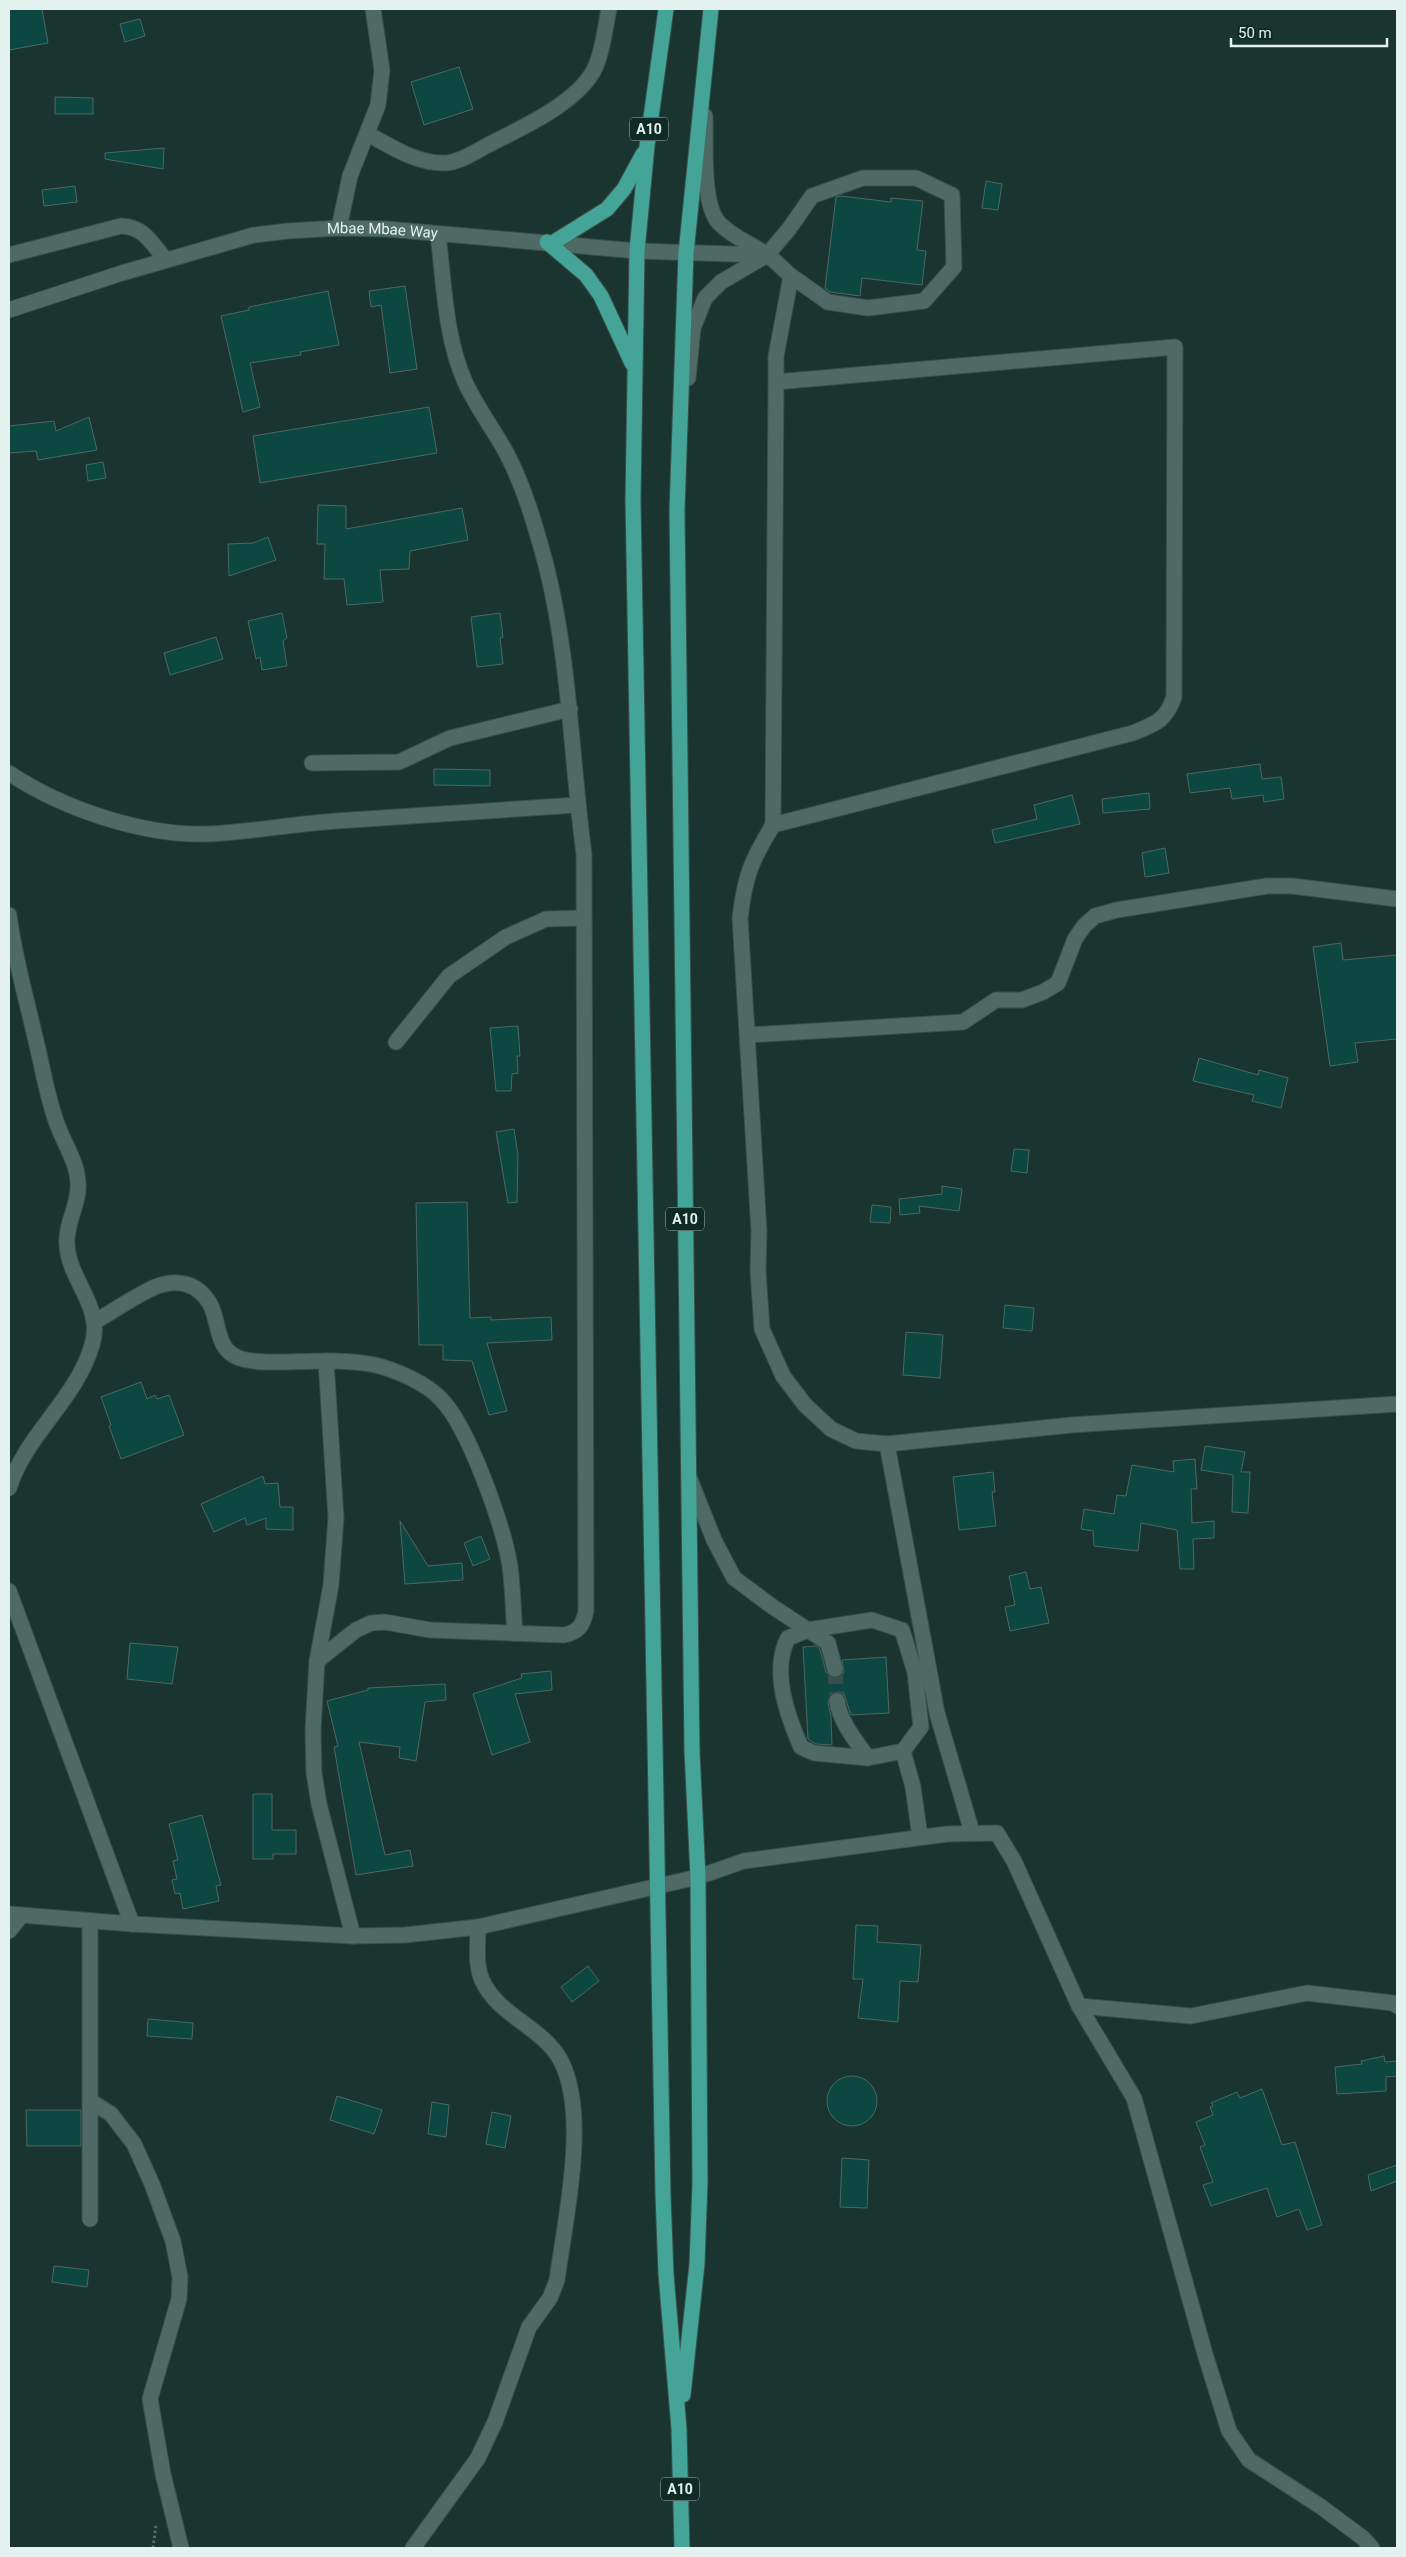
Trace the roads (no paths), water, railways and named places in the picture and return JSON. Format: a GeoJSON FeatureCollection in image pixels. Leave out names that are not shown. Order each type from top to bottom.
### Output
{"type":"FeatureCollection","features":[{"type":"Feature","properties":{"kind":"main road","name":"A10"},"geometry":{"type":"LineString","coordinates":[[666,9],[646,146],[637,250],[634,367],[634,510],[663,2195],[666,2274],[680,2429],[682,2548]]}},
{"type":"Feature","properties":{"kind":"main road","name":"A10"},"geometry":{"type":"LineString","coordinates":[[680,2429],[698,2264],[700,2183],[698,1877],[692,1751],[688,1476],[678,482],[686,253],[711,9]]}},
{"type":"Feature","properties":{"kind":"main road"},"geometry":{"type":"LineString","coordinates":[[634,367],[596,289],[586,275],[551,242],[607,209],[624,189],[646,146]]}},
{"type":"Feature","properties":{"kind":"street"},"geometry":{"type":"LineString","coordinates":[[339,228],[350,176],[378,105],[382,70],[373,9]]}},
{"type":"Feature","properties":{"kind":"street"},"geometry":{"type":"LineString","coordinates":[[368,134],[411,157],[445,163],[459,160],[522,127],[560,104],[581,88],[595,68],[609,9]]}},
{"type":"Feature","properties":{"kind":"street"},"geometry":{"type":"LineString","coordinates":[[678,482],[693,328],[705,298],[720,282],[767,255],[789,229],[812,196],[863,178],[916,178],[952,195],[954,267],[924,301],[868,308],[828,302],[790,276],[767,255],[738,239],[718,223],[711,211],[708,194],[704,79]]}},
{"type":"Feature","properties":{"kind":"street"},"geometry":{"type":"LineString","coordinates":[[9,255],[127,227],[142,231],[166,260]]}},
{"type":"Feature","properties":{"kind":"street","name":"Mbae Mbae Way"},"geometry":{"type":"LineString","coordinates":[[9,310],[166,260],[254,235],[339,228],[551,242],[637,250],[767,255]]}},
{"type":"Feature","properties":{"kind":"street"},"geometry":{"type":"LineString","coordinates":[[317,1661],[356,1630],[371,1623],[385,1622],[430,1630],[571,1634],[582,1626],[586,1610],[584,854],[577,805],[570,709],[560,631],[546,565],[528,503],[507,454],[465,382],[455,354],[438,234]]}},
{"type":"Feature","properties":{"kind":"street"},"geometry":{"type":"LineString","coordinates":[[790,276],[776,356],[773,824],[754,855],[744,882],[740,918],[759,1232],[759,1300],[762,1329],[783,1376],[805,1405],[831,1429],[856,1441],[887,1444],[1071,1426],[1397,1404]]}},
{"type":"Feature","properties":{"kind":"street"},"geometry":{"type":"LineString","coordinates":[[773,824],[1133,733],[1156,723],[1169,712],[1174,697],[1175,346],[776,382]]}},
{"type":"Feature","properties":{"kind":"street"},"geometry":{"type":"LineString","coordinates":[[312,763],[399,762],[450,738],[570,709]]}},
{"type":"Feature","properties":{"kind":"street"},"geometry":{"type":"LineString","coordinates":[[9,773],[28,786],[67,804],[104,817],[161,832],[208,834],[310,823],[577,805]]}},
{"type":"Feature","properties":{"kind":"street"},"geometry":{"type":"LineString","coordinates":[[748,1035],[963,1022],[996,1000],[1022,1000],[1043,992],[1058,983],[1075,939],[1084,926],[1095,916],[1117,910],[1230,894],[1267,886],[1292,886],[1397,899]]}},
{"type":"Feature","properties":{"kind":"street"},"geometry":{"type":"LineString","coordinates":[[9,915],[55,1119],[69,1152],[78,1182],[75,1206],[68,1227],[66,1246],[96,1321],[93,1344],[84,1369],[70,1395],[40,1430],[15,1468],[9,1488]]}},
{"type":"Feature","properties":{"kind":"street"},"geometry":{"type":"LineString","coordinates":[[396,1042],[449,976],[506,938],[546,919],[583,918]]}},
{"type":"Feature","properties":{"kind":"street"},"geometry":{"type":"LineString","coordinates":[[96,1321],[155,1287],[176,1281],[191,1284],[210,1304],[218,1335],[226,1349],[237,1357],[254,1362],[326,1361],[375,1365],[419,1383],[440,1398],[455,1417],[487,1490],[505,1545],[510,1567],[515,1633]]}},
{"type":"Feature","properties":{"kind":"street"},"geometry":{"type":"LineString","coordinates":[[326,1361],[336,1518],[331,1585],[317,1661],[313,1730],[314,1773],[319,1804],[353,1936]]}},
{"type":"Feature","properties":{"kind":"street"},"geometry":{"type":"LineString","coordinates":[[887,1444],[937,1713],[972,1832]]}},
{"type":"Feature","properties":{"kind":"street"},"geometry":{"type":"LineString","coordinates":[[688,1476],[714,1540],[734,1578],[828,1643],[835,1669]]}},
{"type":"Feature","properties":{"kind":"street"},"geometry":{"type":"LineString","coordinates":[[9,1591],[132,1924]]}},
{"type":"Feature","properties":{"kind":"street"},"geometry":{"type":"LineString","coordinates":[[872,1620],[902,1630],[915,1672],[921,1727],[903,1752],[868,1758],[823,1754],[801,1747],[794,1731],[781,1684],[781,1651],[788,1638],[808,1630],[872,1620]]}},
{"type":"Feature","properties":{"kind":"street"},"geometry":{"type":"LineString","coordinates":[[837,1701],[838,1709],[850,1732],[868,1758]]}},
{"type":"Feature","properties":{"kind":"street"},"geometry":{"type":"LineString","coordinates":[[903,1752],[913,1787],[920,1837]]}},
{"type":"Feature","properties":{"kind":"street"},"geometry":{"type":"LineString","coordinates":[[9,1931],[16,1915],[132,1924],[353,1936],[405,1935],[478,1927],[698,1877],[744,1861],[920,1837],[972,1832],[997,1834],[1005,1845],[1079,2006],[1134,2098],[1205,2354],[1229,2431],[1249,2460],[1320,2506],[1363,2538],[1372,2548]]}},
{"type":"Feature","properties":{"kind":"street"},"geometry":{"type":"LineString","coordinates":[[90,1921],[92,2102],[90,2219]]}},
{"type":"Feature","properties":{"kind":"street"},"geometry":{"type":"LineString","coordinates":[[413,2548],[478,2458],[495,2422],[529,2327],[553,2291],[557,2280],[571,2173],[574,2132],[567,2077],[555,2051],[532,2028],[499,2003],[482,1980],[479,1966],[478,1927]]}},
{"type":"Feature","properties":{"kind":"street"},"geometry":{"type":"LineString","coordinates":[[1079,2006],[1191,2016],[1307,1993],[1394,2003],[1397,2006]]}},
{"type":"Feature","properties":{"kind":"street"},"geometry":{"type":"LineString","coordinates":[[92,2102],[111,2114],[134,2144],[152,2184],[173,2241],[180,2277],[179,2299],[150,2399],[163,2474],[181,2548]]}},
{"type":"Feature","properties":{"kind":"tunnel"},"geometry":{"type":"LineString","coordinates":[[835,1669],[837,1701]]}}]}
